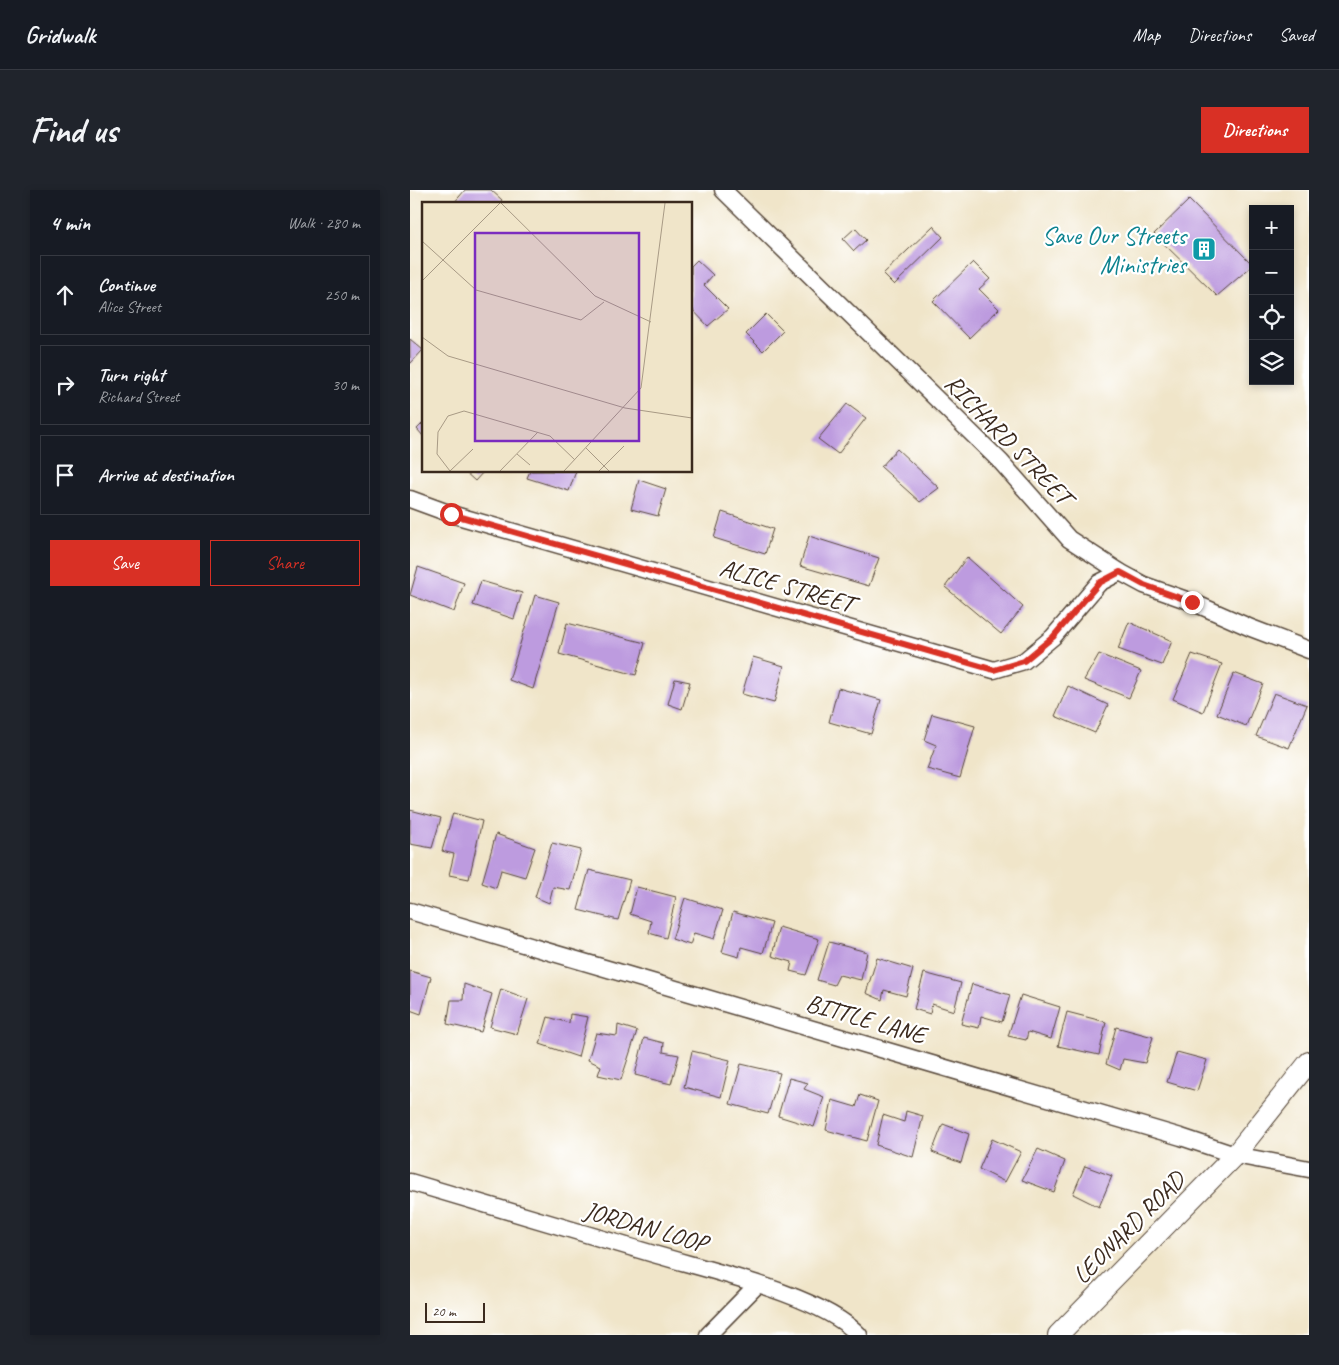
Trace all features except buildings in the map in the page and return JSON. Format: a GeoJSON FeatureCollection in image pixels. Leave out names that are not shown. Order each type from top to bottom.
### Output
{"type":"FeatureCollection","features":[{"type":"Feature","properties":{"kind":"street","name":"RICHARD STREET"},"geometry":{"type":"LineString","coordinates":[[723,190],[1001,462],[1069,538],[1120,572],[1144,585],[1192,602],[1251,628],[1309,650]]}},
{"type":"Feature","properties":{"kind":"street","name":"ALICE STREET"},"geometry":{"type":"LineString","coordinates":[[410,499],[451,514],[994,670],[1024,661],[1053,637],[1099,583],[1120,572]]}},
{"type":"Feature","properties":{"kind":"street","name":"BITTLE LANE"},"geometry":{"type":"LineString","coordinates":[[410,911],[1181,1137],[1235,1155],[1309,1169]]}},
{"type":"Feature","properties":{"kind":"street","name":"LEONARD ROAD"},"geometry":{"type":"LineString","coordinates":[[1058,1335],[1235,1155],[1309,1062]]}},
{"type":"Feature","properties":{"kind":"street","name":"JORDAN LOOP"},"geometry":{"type":"LineString","coordinates":[[410,1182],[757,1285],[822,1309],[852,1327],[859,1335]]}},
{"type":"Feature","properties":{"kind":"street"},"geometry":{"type":"LineString","coordinates":[[708,1335],[757,1285]]}},
{"type":"Feature","properties":{"kind":"place","name":"Save Our Streets Ministries"},"geometry":{"type":"Point","coordinates":[1204,249]}},
{"type":"Feature","properties":{"kind":"route"},"geometry":{"type":"LineString","coordinates":[[451,514],[994,670],[1024,661],[1053,637],[1099,583],[1120,572],[1144,585],[1192,602]]}}]}
